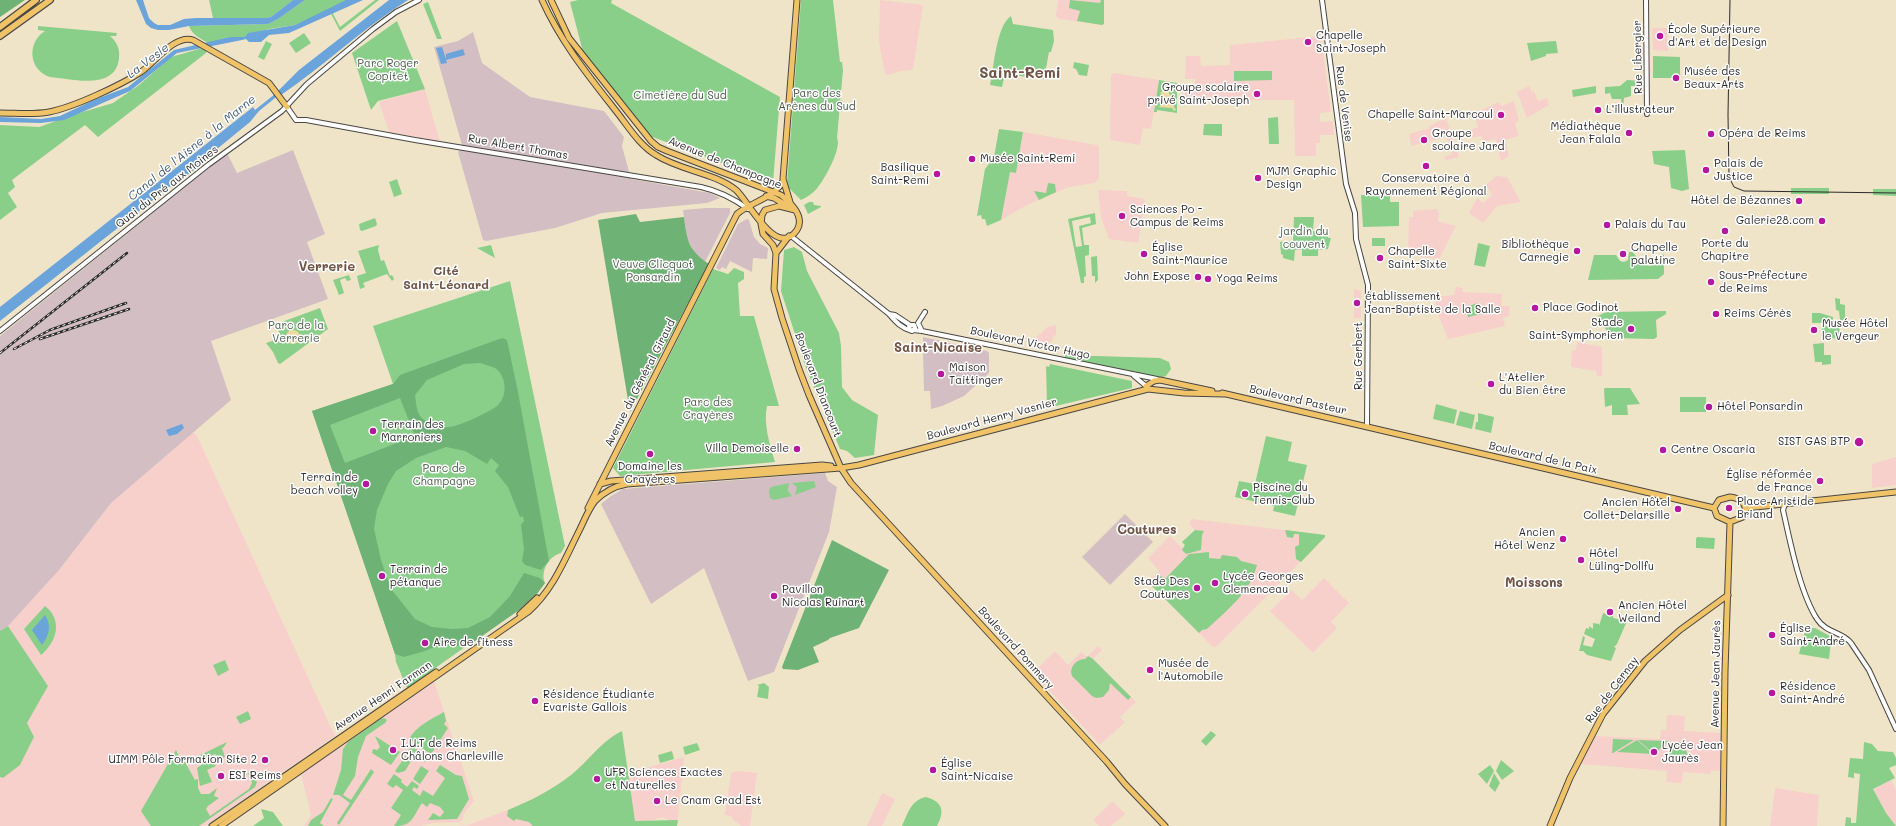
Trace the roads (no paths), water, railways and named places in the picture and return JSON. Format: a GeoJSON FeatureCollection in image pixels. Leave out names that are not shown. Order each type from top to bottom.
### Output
{"type":"FeatureCollection","features":[{"type":"Feature","properties":{"kind":"highway"},"geometry":{"type":"LineString","coordinates":[[0,27],[36,0]]}},
{"type":"Feature","properties":{"kind":"highway"},"geometry":{"type":"LineString","coordinates":[[0,36],[50,0]]}},
{"type":"Feature","properties":{"kind":"main road","name":"Avenue de Champagne"},"geometry":{"type":"LineString","coordinates":[[542,0],[570,52],[643,145],[662,158],[729,185],[740,193],[747,206],[756,214],[761,224]]}},
{"type":"Feature","properties":{"kind":"main road","name":"Avenue de Champagne"},"geometry":{"type":"LineString","coordinates":[[551,0],[569,38],[658,148],[776,193],[795,210]]}},
{"type":"Feature","properties":{"kind":"main road"},"geometry":{"type":"LineString","coordinates":[[791,205],[783,181],[797,0]]}},
{"type":"Feature","properties":{"kind":"main road","name":"Rue Albert Thomas"},"geometry":{"type":"LineString","coordinates":[[0,113],[48,112],[62,108],[123,82],[141,71],[171,45],[188,38],[269,83],[287,107]]}},
{"type":"Feature","properties":{"kind":"main road"},"geometry":{"type":"LineString","coordinates":[[776,193],[795,210],[800,221],[796,231],[776,253],[773,245],[763,234],[761,224],[763,212],[769,207],[776,193],[783,181]]}},
{"type":"Feature","properties":{"kind":"main road"},"geometry":{"type":"LineString","coordinates":[[747,206],[766,196],[776,193]]}},
{"type":"Feature","properties":{"kind":"main road","name":"Avenue du Général Giraud"},"geometry":{"type":"LineString","coordinates":[[556,571],[737,215],[747,206]]}},
{"type":"Feature","properties":{"kind":"main road"},"geometry":{"type":"LineString","coordinates":[[769,207],[779,206],[795,210]]}},
{"type":"Feature","properties":{"kind":"main road"},"geometry":{"type":"LineString","coordinates":[[761,224],[773,235],[779,237],[790,236]]}},
{"type":"Feature","properties":{"kind":"main road","name":"Boulevard Diancourt"},"geometry":{"type":"LineString","coordinates":[[776,253],[774,288],[776,295],[799,369],[841,468]]}},
{"type":"Feature","properties":{"kind":"main road","name":"Boulevard Henry Vasnier"},"geometry":{"type":"LineString","coordinates":[[1147,387],[1154,381],[1160,380]]}},
{"type":"Feature","properties":{"kind":"main road","name":"Boulevard Victor Hugo"},"geometry":{"type":"LineString","coordinates":[[1160,380],[1173,382]]}},
{"type":"Feature","properties":{"kind":"main road","name":"Boulevard Pasteur"},"geometry":{"type":"LineString","coordinates":[[1173,382],[1367,427]]}},
{"type":"Feature","properties":{"kind":"main road","name":"Boulevard Henry Vasnier"},"geometry":{"type":"LineString","coordinates":[[550,587],[592,506],[606,492],[627,484],[841,468],[866,464],[1147,387],[1184,393]]}},
{"type":"Feature","properties":{"kind":"main road","name":"Boulevard Pasteur"},"geometry":{"type":"LineString","coordinates":[[1184,393],[1224,394]]}},
{"type":"Feature","properties":{"kind":"main road","name":"Boulevard de la Paix"},"geometry":{"type":"LineString","coordinates":[[1367,427],[1714,508]]}},
{"type":"Feature","properties":{"kind":"main road","name":"Boulevard Henry Vasnier"},"geometry":{"type":"LineString","coordinates":[[599,485],[611,480],[824,465],[841,468]]}},
{"type":"Feature","properties":{"kind":"main road","name":"Boulevard Pommery"},"geometry":{"type":"LineString","coordinates":[[841,468],[852,485],[1165,826]]}},
{"type":"Feature","properties":{"kind":"main road"},"geometry":{"type":"LineString","coordinates":[[1746,508],[1896,492]]}},
{"type":"Feature","properties":{"kind":"main road"},"geometry":{"type":"LineString","coordinates":[[1730,497],[1744,502],[1746,508],[1743,517],[1730,522],[1717,516],[1714,508],[1719,500],[1730,497]]}},
{"type":"Feature","properties":{"kind":"main road","name":"Avenue Jean Jaurès"},"geometry":{"type":"LineString","coordinates":[[1723,826],[1725,671],[1730,522]]}},
{"type":"Feature","properties":{"kind":"main road","name":"Avenue Henri Farman"},"geometry":{"type":"LineString","coordinates":[[212,826],[515,618],[541,594],[556,571]]}},
{"type":"Feature","properties":{"kind":"main road","name":"Avenue Henri Farman"},"geometry":{"type":"LineString","coordinates":[[221,826],[521,618],[538,603],[550,587]]}},
{"type":"Feature","properties":{"kind":"main road","name":"Rue de Cernay"},"geometry":{"type":"LineString","coordinates":[[1550,826],[1590,739],[1608,709],[1645,661],[1680,630],[1728,595]]}},
{"type":"Feature","properties":{"kind":"street","name":"Quai du Pré aux Moines"},"geometry":{"type":"LineString","coordinates":[[0,331],[208,165],[287,107],[307,84],[373,29],[396,12],[419,0]]}},
{"type":"Feature","properties":{"kind":"street","name":"Rue de Venise"},"geometry":{"type":"LineString","coordinates":[[1322,0],[1347,187],[1355,214],[1356,239],[1368,285]]}},
{"type":"Feature","properties":{"kind":"street","name":"Rue Libergier"},"geometry":{"type":"LineString","coordinates":[[1646,0],[1647,114]]}},
{"type":"Feature","properties":{"kind":"street","name":"Rue Albert Thomas"},"geometry":{"type":"LineString","coordinates":[[287,107],[296,120],[306,120],[408,139],[701,187],[713,190],[747,206]]}},
{"type":"Feature","properties":{"kind":"street"},"geometry":{"type":"LineString","coordinates":[[790,236],[889,314],[898,324],[922,331]]}},
{"type":"Feature","properties":{"kind":"street","name":"Rue Gerbert"},"geometry":{"type":"LineString","coordinates":[[1367,427],[1368,285]]}},
{"type":"Feature","properties":{"kind":"street"},"geometry":{"type":"LineString","coordinates":[[922,331],[918,323],[925,312]]}},
{"type":"Feature","properties":{"kind":"street"},"geometry":{"type":"LineString","coordinates":[[889,314],[899,317],[910,324],[908,328],[912,329]]}},
{"type":"Feature","properties":{"kind":"street","name":"Boulevard Victor Hugo"},"geometry":{"type":"LineString","coordinates":[[922,331],[1134,376],[1160,380]]}},
{"type":"Feature","properties":{"kind":"street","name":"Boulevard Victor Hugo"},"geometry":{"type":"LineString","coordinates":[[1134,376],[1147,387]]}},
{"type":"Feature","properties":{"kind":"street"},"geometry":{"type":"LineString","coordinates":[[1785,504],[1783,510],[1797,568],[1812,610],[1817,619],[1829,631],[1848,639],[1851,643],[1869,670],[1896,729]]}},
{"type":"Feature","properties":{"kind":"water"},"geometry":{"type":"Polygon","coordinates":[[[136,0],[143,0],[149,18],[154,23],[158,25],[170,25],[184,19],[196,18],[271,17],[293,0],[305,0],[278,19],[268,24],[189,26],[169,30],[158,30],[151,28],[146,24],[136,0]]]}},
{"type":"Feature","properties":{"kind":"water"},"geometry":{"type":"Polygon","coordinates":[[[346,0],[363,0],[289,33],[269,35],[261,42],[249,42],[246,39],[177,53],[130,91],[64,120],[41,123],[0,122],[0,117],[41,119],[60,116],[96,99],[128,87],[174,50],[230,37],[245,37],[248,33],[295,25],[346,0]]]}},
{"type":"Feature","properties":{"kind":"water"},"geometry":{"type":"Polygon","coordinates":[[[389,0],[408,0],[375,22],[297,83],[281,95],[280,94],[259,111],[250,122],[217,149],[211,156],[174,186],[172,185],[0,321],[0,307],[253,107],[255,110],[275,94],[299,70],[389,0]]]}},
{"type":"Feature","properties":{"kind":"water"},"geometry":{"type":"Polygon","coordinates":[[[442,47],[446,59],[446,54],[463,49],[465,55],[446,60],[447,63],[441,64],[436,48],[442,47]]]}},
{"type":"Feature","properties":{"kind":"water"},"geometry":{"type":"Polygon","coordinates":[[[182,424],[184,428],[177,434],[169,436],[166,430],[182,424]]]}},
{"type":"Feature","properties":{"kind":"water"},"geometry":{"type":"Polygon","coordinates":[[[45,615],[49,630],[42,645],[32,630],[45,615]]]}},
{"type":"Feature","properties":{"kind":"tram line"},"geometry":{"type":"LineString","coordinates":[[1730,0],[1728,115],[1729,177],[1734,187],[1744,191],[1896,193]]}},
{"type":"Feature","properties":{"kind":"railway"},"geometry":{"type":"LineString","coordinates":[[0,353],[127,253]]}},
{"type":"Feature","properties":{"kind":"railway"},"geometry":{"type":"LineString","coordinates":[[14,349],[50,330],[126,303]]}},
{"type":"Feature","properties":{"kind":"railway"},"geometry":{"type":"LineString","coordinates":[[40,339],[129,309]]}},
{"type":"Feature","properties":{"kind":"place","name":"École Supérieure d'Art et de Design"},"geometry":{"type":"Point","coordinates":[1660,36]}},
{"type":"Feature","properties":{"kind":"place","name":"Chapelle Saint-Joseph"},"geometry":{"type":"Point","coordinates":[1308,42]}},
{"type":"Feature","properties":{"kind":"place","name":"Musée des Beaux-Arts"},"geometry":{"type":"Point","coordinates":[1676,78]}},
{"type":"Feature","properties":{"kind":"place","name":"Groupe scolaire privé Saint-Joseph"},"geometry":{"type":"Point","coordinates":[1257,94]}},
{"type":"Feature","properties":{"kind":"place","name":"L’illustrateur"},"geometry":{"type":"Point","coordinates":[1598,110]}},
{"type":"Feature","properties":{"kind":"place","name":"Chapelle Saint-Marcoul"},"geometry":{"type":"Point","coordinates":[1501,115]}},
{"type":"Feature","properties":{"kind":"place","name":"Médiathèque Jean Falala"},"geometry":{"type":"Point","coordinates":[1629,133]}},
{"type":"Feature","properties":{"kind":"place","name":"Opéra de Reims"},"geometry":{"type":"Point","coordinates":[1711,134]}},
{"type":"Feature","properties":{"kind":"place","name":"Groupe scolaire Jard"},"geometry":{"type":"Point","coordinates":[1424,140]}},
{"type":"Feature","properties":{"kind":"place","name":"Musée Saint-Remi"},"geometry":{"type":"Point","coordinates":[972,159]}},
{"type":"Feature","properties":{"kind":"place","name":"Conservatoire à Rayonnement Régional"},"geometry":{"type":"Point","coordinates":[1426,166]}},
{"type":"Feature","properties":{"kind":"place","name":"Palais de Justice"},"geometry":{"type":"Point","coordinates":[1706,170]}},
{"type":"Feature","properties":{"kind":"place","name":"Basilique Saint-Remi"},"geometry":{"type":"Point","coordinates":[937,174]}},
{"type":"Feature","properties":{"kind":"place","name":"MJM Graphic Design"},"geometry":{"type":"Point","coordinates":[1258,178]}},
{"type":"Feature","properties":{"kind":"place","name":"Hôtel de Bézannes"},"geometry":{"type":"Point","coordinates":[1799,201]}},
{"type":"Feature","properties":{"kind":"place","name":"Sciences Po - Campus de Reims"},"geometry":{"type":"Point","coordinates":[1122,216]}},
{"type":"Feature","properties":{"kind":"place","name":"Galerie28.com"},"geometry":{"type":"Point","coordinates":[1822,221]}},
{"type":"Feature","properties":{"kind":"place","name":"Palais du Tau"},"geometry":{"type":"Point","coordinates":[1607,225]}},
{"type":"Feature","properties":{"kind":"place","name":"Porte du Chapitre"},"geometry":{"type":"Point","coordinates":[1725,231]}},
{"type":"Feature","properties":{"kind":"place","name":"Bibliothèque Carnegie"},"geometry":{"type":"Point","coordinates":[1577,251]}},
{"type":"Feature","properties":{"kind":"place","name":"Église Saint-Maurice"},"geometry":{"type":"Point","coordinates":[1144,254]}},
{"type":"Feature","properties":{"kind":"place","name":"Chapelle palatine"},"geometry":{"type":"Point","coordinates":[1623,254]}},
{"type":"Feature","properties":{"kind":"place","name":"Chapelle Saint-Sixte"},"geometry":{"type":"Point","coordinates":[1380,258]}},
{"type":"Feature","properties":{"kind":"place","name":"John Expose"},"geometry":{"type":"Point","coordinates":[1198,277]}},
{"type":"Feature","properties":{"kind":"place","name":"Yoga Reims"},"geometry":{"type":"Point","coordinates":[1208,279]}},
{"type":"Feature","properties":{"kind":"place","name":"Sous-Préfecture de Reims"},"geometry":{"type":"Point","coordinates":[1711,282]}},
{"type":"Feature","properties":{"kind":"place","name":"établissement Jean-Baptiste de la Salle"},"geometry":{"type":"Point","coordinates":[1357,303]}},
{"type":"Feature","properties":{"kind":"place","name":"Place Godinot"},"geometry":{"type":"Point","coordinates":[1535,308]}},
{"type":"Feature","properties":{"kind":"place","name":"Reims Cérès"},"geometry":{"type":"Point","coordinates":[1716,314]}},
{"type":"Feature","properties":{"kind":"place","name":"Stade Saint-Symphorien"},"geometry":{"type":"Point","coordinates":[1631,329]}},
{"type":"Feature","properties":{"kind":"place","name":"Musée Hôtel le Vergeur"},"geometry":{"type":"Point","coordinates":[1814,330]}},
{"type":"Feature","properties":{"kind":"place","name":"Maison Taittinger"},"geometry":{"type":"Point","coordinates":[941,374]}},
{"type":"Feature","properties":{"kind":"place","name":"L'Atelier du Bien être"},"geometry":{"type":"Point","coordinates":[1491,384]}},
{"type":"Feature","properties":{"kind":"place","name":"Hôtel Ponsardin"},"geometry":{"type":"Point","coordinates":[1709,407]}},
{"type":"Feature","properties":{"kind":"place","name":"Terrain des Marroniers"},"geometry":{"type":"Point","coordinates":[373,431]}},
{"type":"Feature","properties":{"kind":"place","name":"SIST GAS BTP"},"geometry":{"type":"Point","coordinates":[1859,442]}},
{"type":"Feature","properties":{"kind":"place","name":"Villa Demoiselle"},"geometry":{"type":"Point","coordinates":[797,449]}},
{"type":"Feature","properties":{"kind":"place","name":"Centre Oscaria"},"geometry":{"type":"Point","coordinates":[1663,450]}},
{"type":"Feature","properties":{"kind":"place","name":"Domaine les Crayères"},"geometry":{"type":"Point","coordinates":[650,454]}},
{"type":"Feature","properties":{"kind":"place","name":"Église réformée de France"},"geometry":{"type":"Point","coordinates":[1820,481]}},
{"type":"Feature","properties":{"kind":"place","name":"Terrain de beach volley"},"geometry":{"type":"Point","coordinates":[366,484]}},
{"type":"Feature","properties":{"kind":"place","name":"Piscine du Tennis-Club"},"geometry":{"type":"Point","coordinates":[1245,494]}},
{"type":"Feature","properties":{"kind":"place","name":"Place Aristide Briand"},"geometry":{"type":"Point","coordinates":[1729,508]}},
{"type":"Feature","properties":{"kind":"place","name":"Ancien Hôtel Collet-Delarsille"},"geometry":{"type":"Point","coordinates":[1678,509]}},
{"type":"Feature","properties":{"kind":"place","name":"Ancien Hôtel Wenz"},"geometry":{"type":"Point","coordinates":[1563,539]}},
{"type":"Feature","properties":{"kind":"place","name":"Hôtel Lüling-Dollfu"},"geometry":{"type":"Point","coordinates":[1581,560]}},
{"type":"Feature","properties":{"kind":"place","name":"Terrain de pétanque"},"geometry":{"type":"Point","coordinates":[382,576]}},
{"type":"Feature","properties":{"kind":"place","name":"Lycée Georges Clemenceau"},"geometry":{"type":"Point","coordinates":[1215,583]}},
{"type":"Feature","properties":{"kind":"place","name":"Stade Des Coutures"},"geometry":{"type":"Point","coordinates":[1197,588]}},
{"type":"Feature","properties":{"kind":"place","name":"Pavillon Nicolas Ruinart"},"geometry":{"type":"Point","coordinates":[774,596]}},
{"type":"Feature","properties":{"kind":"place","name":"Ancien Hôtel Weiland"},"geometry":{"type":"Point","coordinates":[1610,612]}},
{"type":"Feature","properties":{"kind":"place","name":"Église Saint-André"},"geometry":{"type":"Point","coordinates":[1772,635]}},
{"type":"Feature","properties":{"kind":"place","name":"Aire de fitness"},"geometry":{"type":"Point","coordinates":[425,643]}},
{"type":"Feature","properties":{"kind":"place","name":"Musée de l'Automobile"},"geometry":{"type":"Point","coordinates":[1150,670]}},
{"type":"Feature","properties":{"kind":"place","name":"Résidence Saint-André"},"geometry":{"type":"Point","coordinates":[1772,693]}},
{"type":"Feature","properties":{"kind":"place","name":"Résidence Étudiante Evariste Gallois"},"geometry":{"type":"Point","coordinates":[535,701]}},
{"type":"Feature","properties":{"kind":"place","name":"I.U.T de Reims Châlons Charleville"},"geometry":{"type":"Point","coordinates":[393,750]}},
{"type":"Feature","properties":{"kind":"place","name":"Lycée Jean Jaurès"},"geometry":{"type":"Point","coordinates":[1654,752]}},
{"type":"Feature","properties":{"kind":"place","name":"UIMM Pôle Formation Site 2"},"geometry":{"type":"Point","coordinates":[265,760]}},
{"type":"Feature","properties":{"kind":"place","name":"Église Saint-Nicaise"},"geometry":{"type":"Point","coordinates":[933,770]}},
{"type":"Feature","properties":{"kind":"place","name":"ESI Reims"},"geometry":{"type":"Point","coordinates":[221,776]}},
{"type":"Feature","properties":{"kind":"place","name":"UFR Sciences Exactes et Naturelles"},"geometry":{"type":"Point","coordinates":[597,779]}},
{"type":"Feature","properties":{"kind":"place","name":"Le Cnam Grad Est"},"geometry":{"type":"Point","coordinates":[657,801]}},
{"type":"Feature","properties":{"kind":"district","name":"Saint-Remi"},"geometry":{"type":"Point","coordinates":[1020,73]}},
{"type":"Feature","properties":{"kind":"district","name":"Verrerie"},"geometry":{"type":"Point","coordinates":[327,267]}},
{"type":"Feature","properties":{"kind":"district","name":"Cité Saint-Léonard"},"geometry":{"type":"Point","coordinates":[446,278]}},
{"type":"Feature","properties":{"kind":"district","name":"Saint-Nicaise"},"geometry":{"type":"Point","coordinates":[938,348]}},
{"type":"Feature","properties":{"kind":"district","name":"Coutures"},"geometry":{"type":"Point","coordinates":[1147,530]}},
{"type":"Feature","properties":{"kind":"district","name":"Moissons"},"geometry":{"type":"Point","coordinates":[1534,583]}},
{"type":"Feature","properties":{"kind":"water label","name":"La Vesle"},"geometry":{"type":"Point","coordinates":[148,61]}},
{"type":"Feature","properties":{"kind":"water label","name":"Canal de l'Aisne à la Marne"},"geometry":{"type":"Point","coordinates":[192,148]}},
{"type":"Feature","properties":{"kind":"park label","name":"Parc Roger Copitet"},"geometry":{"type":"Point","coordinates":[388,70]}},
{"type":"Feature","properties":{"kind":"park label","name":"Cimetière du Sud"},"geometry":{"type":"Point","coordinates":[680,96]}},
{"type":"Feature","properties":{"kind":"park label","name":"Parc des Arènes du Sud"},"geometry":{"type":"Point","coordinates":[817,100]}},
{"type":"Feature","properties":{"kind":"park label","name":"jardin du couvent"},"geometry":{"type":"Point","coordinates":[1304,238]}},
{"type":"Feature","properties":{"kind":"park label","name":"Veuve Clicquot Ponsardin"},"geometry":{"type":"Point","coordinates":[653,271]}},
{"type":"Feature","properties":{"kind":"park label","name":"Parc de la Verrerie"},"geometry":{"type":"Point","coordinates":[296,332]}},
{"type":"Feature","properties":{"kind":"park label","name":"Parc des Crayères"},"geometry":{"type":"Point","coordinates":[708,409]}},
{"type":"Feature","properties":{"kind":"park label","name":"Parc de Champagne"},"geometry":{"type":"Point","coordinates":[444,475]}}]}
